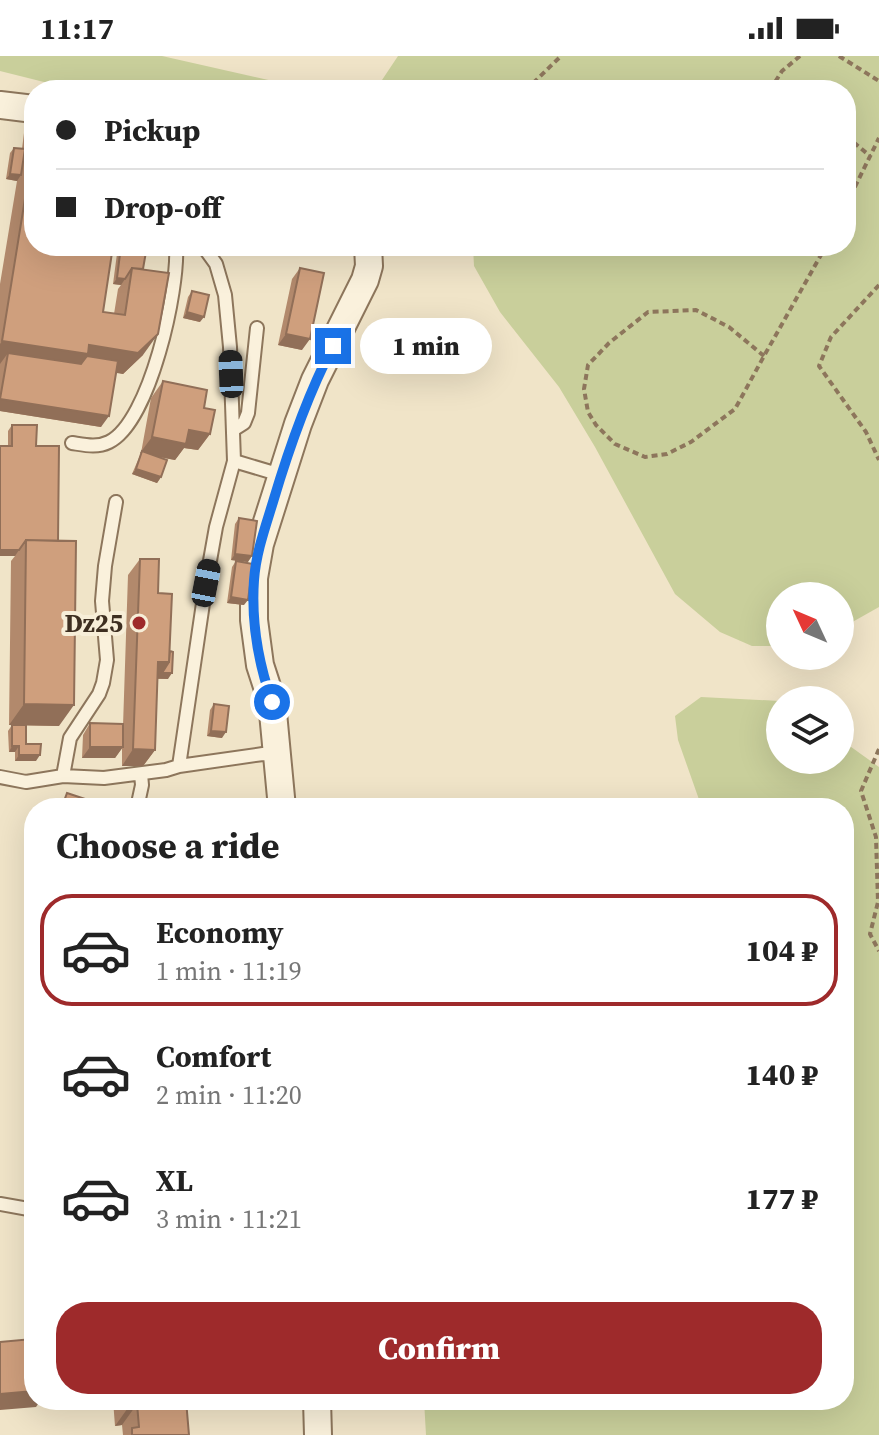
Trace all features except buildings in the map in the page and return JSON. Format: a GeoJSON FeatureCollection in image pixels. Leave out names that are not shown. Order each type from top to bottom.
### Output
{"type":"FeatureCollection","features":[{"type":"Feature","properties":{"kind":"street"},"geometry":{"type":"LineString","coordinates":[[0,105],[24,108]]}},
{"type":"Feature","properties":{"kind":"street"},"geometry":{"type":"LineString","coordinates":[[281,798],[272,702],[260,665],[254,620],[254,578],[260,544],[281,475],[315,380],[365,280],[368,256]]}},
{"type":"Feature","properties":{"kind":"street"},"geometry":{"type":"LineString","coordinates":[[317,1410],[318,1435]]}},
{"type":"Feature","properties":{"kind":"lane"},"geometry":{"type":"LineString","coordinates":[[0,105],[0,113]]}},
{"type":"Feature","properties":{"kind":"lane"},"geometry":{"type":"LineString","coordinates":[[72,443],[93,446],[107,443],[122,433],[135,417],[157,360],[174,285],[175,256]]}},
{"type":"Feature","properties":{"kind":"lane"},"geometry":{"type":"LineString","coordinates":[[179,766],[216,527],[234,461],[225,295],[216,264],[210,256]]}},
{"type":"Feature","properties":{"kind":"lane"},"geometry":{"type":"LineString","coordinates":[[233,430],[244,423],[248,413],[257,328]]}},
{"type":"Feature","properties":{"kind":"lane"},"geometry":{"type":"LineString","coordinates":[[234,461],[281,475]]}},
{"type":"Feature","properties":{"kind":"lane"},"geometry":{"type":"LineString","coordinates":[[63,776],[70,738],[103,683],[107,660],[102,601],[116,502]]}},
{"type":"Feature","properties":{"kind":"lane"},"geometry":{"type":"LineString","coordinates":[[0,777],[26,782],[63,776],[104,778],[263,754],[278,755]]}},
{"type":"Feature","properties":{"kind":"lane"},"geometry":{"type":"LineString","coordinates":[[139,798],[141,774]]}},
{"type":"Feature","properties":{"kind":"lane"},"geometry":{"type":"LineString","coordinates":[[0,1204],[24,1208]]}},
{"type":"Feature","properties":{"kind":"path"},"geometry":{"type":"LineString","coordinates":[[536,80],[561,56]]}},
{"type":"Feature","properties":{"kind":"path"},"geometry":{"type":"LineString","coordinates":[[776,80],[800,56]]}},
{"type":"Feature","properties":{"kind":"path"},"geometry":{"type":"LineString","coordinates":[[839,56],[879,81]]}},
{"type":"Feature","properties":{"kind":"path"},"geometry":{"type":"LineString","coordinates":[[856,185],[879,138]]}},
{"type":"Feature","properties":{"kind":"path"},"geometry":{"type":"LineString","coordinates":[[856,144],[870,156]]}},
{"type":"Feature","properties":{"kind":"path"},"geometry":{"type":"LineString","coordinates":[[764,356],[729,327],[696,310],[648,312],[609,343],[588,365],[584,389],[588,412],[615,444],[645,457],[667,454],[691,442],[735,409],[820,256]]}},
{"type":"Feature","properties":{"kind":"path"},"geometry":{"type":"LineString","coordinates":[[879,285],[831,337],[819,366],[866,432],[879,460]]}},
{"type":"Feature","properties":{"kind":"path"},"geometry":{"type":"LineString","coordinates":[[879,749],[861,791],[876,837],[878,902],[870,934],[879,951]]}},
{"type":"Feature","properties":{"kind":"green space"},"geometry":{"type":"Polygon","coordinates":[[[0,56],[162,56],[269,80],[36,80],[0,71],[0,56]]]}},
{"type":"Feature","properties":{"kind":"green space"},"geometry":{"type":"Polygon","coordinates":[[[398,56],[879,56],[879,607],[854,621],[854,582],[766,582],[766,646],[752,646],[720,632],[675,594],[595,447],[559,387],[500,312],[474,266],[474,256],[856,256],[856,80],[382,80],[398,56]]]}},
{"type":"Feature","properties":{"kind":"green space"},"geometry":{"type":"Polygon","coordinates":[[[701,697],[766,700],[766,774],[854,774],[854,749],[879,767],[879,1435],[426,1435],[425,1410],[854,1410],[854,798],[698,798],[678,740],[675,716],[701,697]]]}},
{"type":"Feature","properties":{"kind":"place","name":"Dz25"},"geometry":{"type":"Point","coordinates":[139,623]}},
{"type":"Feature","properties":{"kind":"route"},"geometry":{"type":"LineString","coordinates":[[272,702],[260,665],[254,620],[254,578],[260,544],[298,424],[315,380],[333,346]]}}]}
